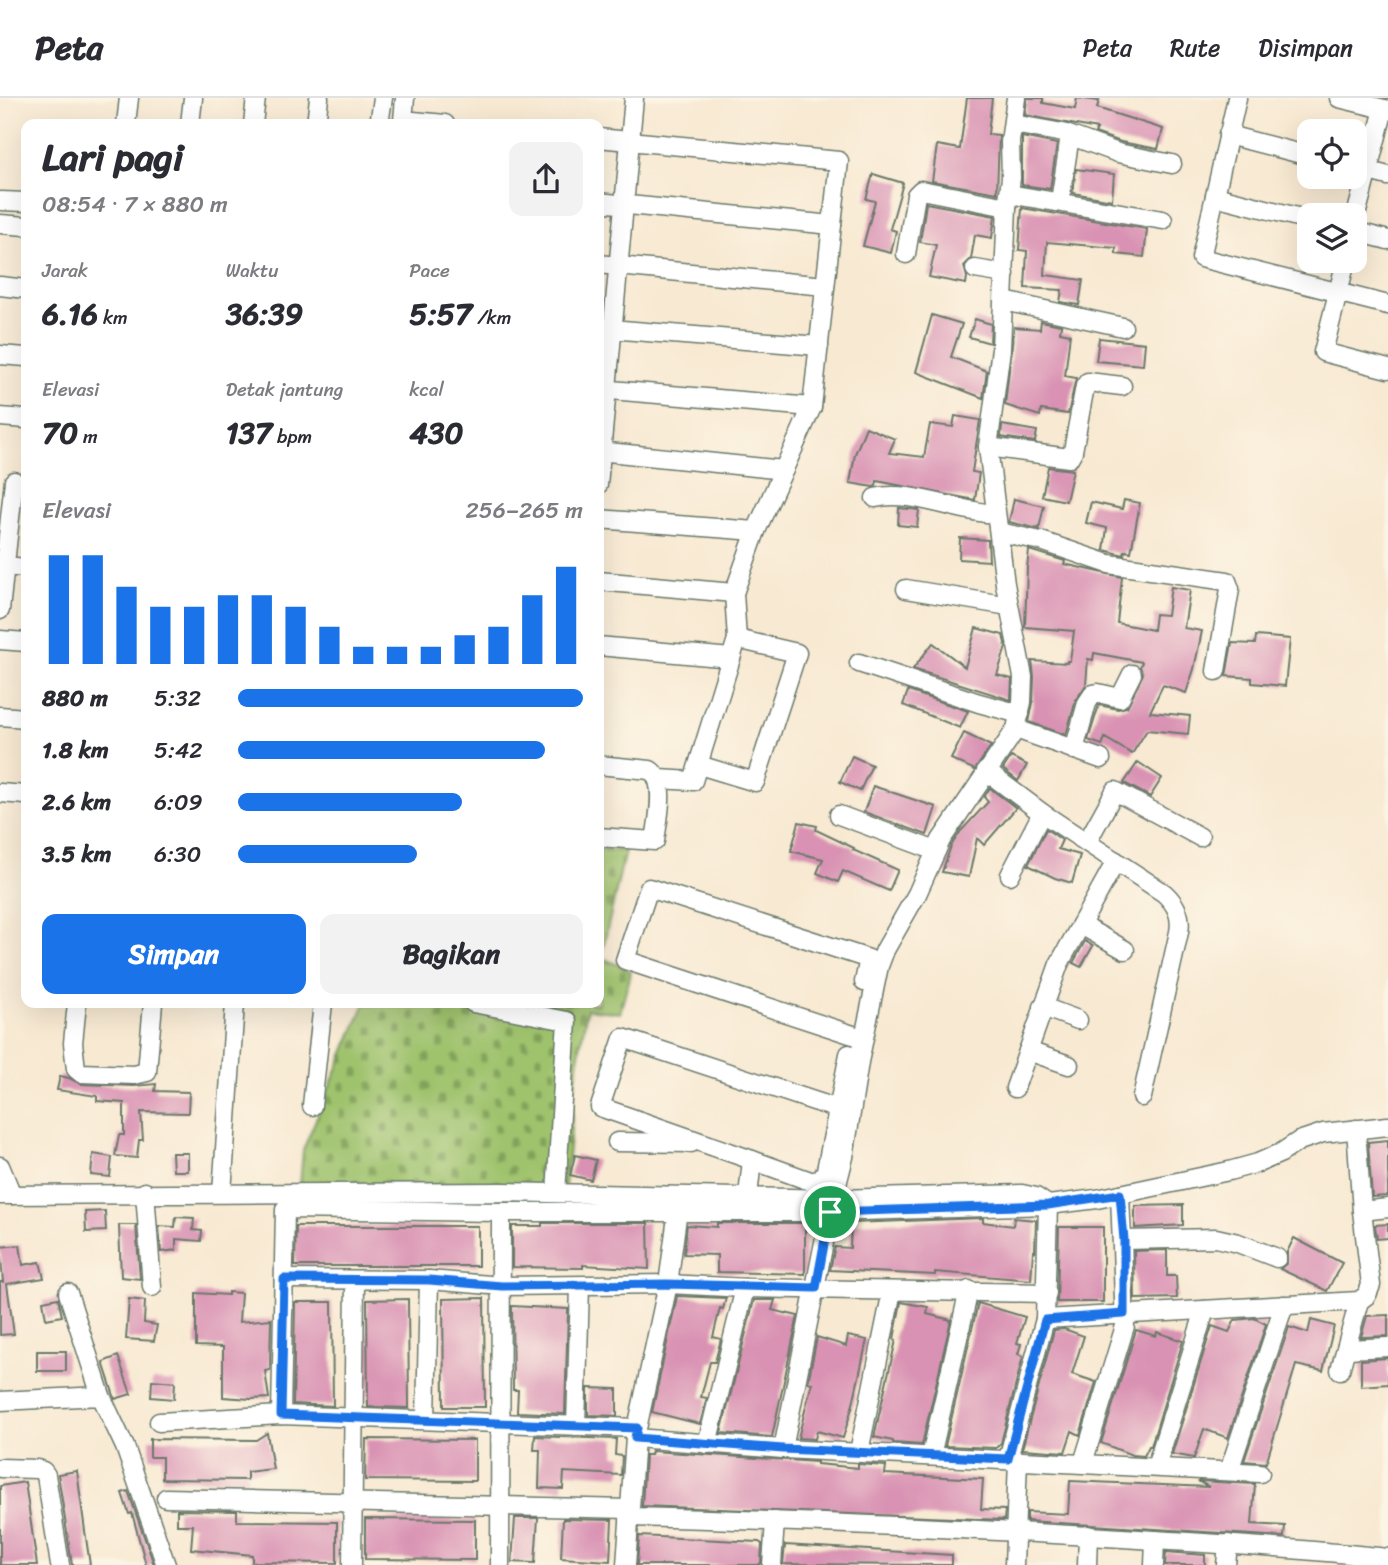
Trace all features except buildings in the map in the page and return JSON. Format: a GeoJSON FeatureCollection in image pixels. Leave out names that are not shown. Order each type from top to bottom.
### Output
{"type":"FeatureCollection","features":[{"type":"Feature","properties":{"kind":"street"},"geometry":{"type":"LineString","coordinates":[[127,119],[129,98]]}},
{"type":"Feature","properties":{"kind":"street"},"geometry":{"type":"LineString","coordinates":[[191,119],[193,98]]}},
{"type":"Feature","properties":{"kind":"street"},"geometry":{"type":"LineString","coordinates":[[254,119],[256,98]]}},
{"type":"Feature","properties":{"kind":"street"},"geometry":{"type":"LineString","coordinates":[[317,119],[319,98]]}},
{"type":"Feature","properties":{"kind":"street"},"geometry":{"type":"LineString","coordinates":[[380,119],[383,98]]}},
{"type":"Feature","properties":{"kind":"street"},"geometry":{"type":"LineString","coordinates":[[403,119],[405,98]]}},
{"type":"Feature","properties":{"kind":"street"},"geometry":{"type":"LineString","coordinates":[[604,369],[606,328],[618,266],[634,98]]}},
{"type":"Feature","properties":{"kind":"street"},"geometry":{"type":"LineString","coordinates":[[783,1449],[879,966],[953,820],[1018,721],[1023,677],[995,514],[988,447],[1002,349],[1010,142],[1016,98]]}},
{"type":"Feature","properties":{"kind":"street"},"geometry":{"type":"LineString","coordinates":[[1237,98],[1201,258],[1388,305]]}},
{"type":"Feature","properties":{"kind":"street"},"geometry":{"type":"LineString","coordinates":[[1339,98],[1386,110],[1367,155]]}},
{"type":"Feature","properties":{"kind":"street"},"geometry":{"type":"LineString","coordinates":[[1013,124],[1070,136],[1118,153],[1172,164]]}},
{"type":"Feature","properties":{"kind":"street"},"geometry":{"type":"LineString","coordinates":[[1228,135],[1297,153]]}},
{"type":"Feature","properties":{"kind":"street"},"geometry":{"type":"LineString","coordinates":[[1060,201],[1070,136]]}},
{"type":"Feature","properties":{"kind":"street"},"geometry":{"type":"LineString","coordinates":[[604,139],[839,161],[812,407],[755,531],[734,593],[737,639],[699,765],[692,781],[659,779]]}},
{"type":"Feature","properties":{"kind":"street"},"geometry":{"type":"LineString","coordinates":[[1367,171],[1388,176]]}},
{"type":"Feature","properties":{"kind":"street"},"geometry":{"type":"LineString","coordinates":[[906,254],[919,191],[926,189],[1008,201],[1060,201],[1163,220]]}},
{"type":"Feature","properties":{"kind":"street"},"geometry":{"type":"LineString","coordinates":[[1215,196],[1297,217]]}},
{"type":"Feature","properties":{"kind":"street"},"geometry":{"type":"LineString","coordinates":[[1,201],[21,202]]}},
{"type":"Feature","properties":{"kind":"street"},"geometry":{"type":"LineString","coordinates":[[604,203],[832,225]]}},
{"type":"Feature","properties":{"kind":"street"},"geometry":{"type":"LineString","coordinates":[[0,223],[21,225]]}},
{"type":"Feature","properties":{"kind":"street"},"geometry":{"type":"LineString","coordinates":[[1367,234],[1388,240]]}},
{"type":"Feature","properties":{"kind":"street"},"geometry":{"type":"LineString","coordinates":[[604,265],[825,286]]}},
{"type":"Feature","properties":{"kind":"street"},"geometry":{"type":"LineString","coordinates":[[975,269],[1005,274]]}},
{"type":"Feature","properties":{"kind":"street"},"geometry":{"type":"LineString","coordinates":[[1343,273],[1323,352],[1388,369]]}},
{"type":"Feature","properties":{"kind":"street"},"geometry":{"type":"LineString","coordinates":[[0,286],[21,288]]}},
{"type":"Feature","properties":{"kind":"street"},"geometry":{"type":"LineString","coordinates":[[1004,300],[1123,327]]}},
{"type":"Feature","properties":{"kind":"street"},"geometry":{"type":"LineString","coordinates":[[606,328],[819,346]]}},
{"type":"Feature","properties":{"kind":"street"},"geometry":{"type":"LineString","coordinates":[[0,355],[21,357]]}},
{"type":"Feature","properties":{"kind":"street"},"geometry":{"type":"LineString","coordinates":[[988,447],[1069,457],[1073,451],[1085,386],[1088,382],[1122,386]]}},
{"type":"Feature","properties":{"kind":"street"},"geometry":{"type":"LineString","coordinates":[[604,389],[812,407]]}},
{"type":"Feature","properties":{"kind":"street"},"geometry":{"type":"LineString","coordinates":[[0,417],[21,419]]}},
{"type":"Feature","properties":{"kind":"street"},"geometry":{"type":"LineString","coordinates":[[604,452],[783,470]]}},
{"type":"Feature","properties":{"kind":"street"},"geometry":{"type":"LineString","coordinates":[[0,610],[5,566],[19,502],[14,481]]}},
{"type":"Feature","properties":{"kind":"street"},"geometry":{"type":"LineString","coordinates":[[875,498],[900,495],[965,511],[995,514]]}},
{"type":"Feature","properties":{"kind":"street"},"geometry":{"type":"LineString","coordinates":[[604,519],[755,531]]}},
{"type":"Feature","properties":{"kind":"street"},"geometry":{"type":"LineString","coordinates":[[999,532],[1041,541],[1109,564],[1227,581],[1230,589],[1216,671]]}},
{"type":"Feature","properties":{"kind":"street"},"geometry":{"type":"LineString","coordinates":[[5,566],[21,568]]}},
{"type":"Feature","properties":{"kind":"street"},"geometry":{"type":"LineString","coordinates":[[604,582],[734,593]]}},
{"type":"Feature","properties":{"kind":"street"},"geometry":{"type":"LineString","coordinates":[[906,589],[1009,606]]}},
{"type":"Feature","properties":{"kind":"street"},"geometry":{"type":"LineString","coordinates":[[699,765],[755,782],[797,653],[737,639]]}},
{"type":"Feature","properties":{"kind":"street"},"geometry":{"type":"LineString","coordinates":[[0,640],[21,642]]}},
{"type":"Feature","properties":{"kind":"street"},"geometry":{"type":"LineString","coordinates":[[604,647],[731,658]]}},
{"type":"Feature","properties":{"kind":"street"},"geometry":{"type":"LineString","coordinates":[[859,663],[979,704],[1074,750],[1101,759]]}},
{"type":"Feature","properties":{"kind":"street"},"geometry":{"type":"LineString","coordinates":[[1074,750],[1090,698],[1098,693],[1120,698],[1132,674]]}},
{"type":"Feature","properties":{"kind":"street"},"geometry":{"type":"LineString","coordinates":[[0,716],[21,718]]}},
{"type":"Feature","properties":{"kind":"street"},"geometry":{"type":"LineString","coordinates":[[604,766],[650,770],[659,779],[661,786],[655,841],[604,837]]}},
{"type":"Feature","properties":{"kind":"street"},"geometry":{"type":"LineString","coordinates":[[986,771],[1042,813],[1169,897],[1175,906],[1181,923],[1142,1097]]}},
{"type":"Feature","properties":{"kind":"street"},"geometry":{"type":"LineString","coordinates":[[1087,842],[1115,791],[1200,836]]}},
{"type":"Feature","properties":{"kind":"street"},"geometry":{"type":"LineString","coordinates":[[0,793],[21,795]]}},
{"type":"Feature","properties":{"kind":"street"},"geometry":{"type":"LineString","coordinates":[[1010,875],[1042,813]]}},
{"type":"Feature","properties":{"kind":"street"},"geometry":{"type":"LineString","coordinates":[[839,816],[936,851]]}},
{"type":"Feature","properties":{"kind":"street"},"geometry":{"type":"LineString","coordinates":[[1015,1088],[1059,964],[1116,861]]}},
{"type":"Feature","properties":{"kind":"street"},"geometry":{"type":"LineString","coordinates":[[838,1110],[623,1038],[600,1107],[813,1182],[822,1178],[826,1170],[869,960],[649,888],[625,961],[853,1035]]}},
{"type":"Feature","properties":{"kind":"street"},"geometry":{"type":"LineString","coordinates":[[1081,925],[1125,950]]}},
{"type":"Feature","properties":{"kind":"street"},"geometry":{"type":"LineString","coordinates":[[1043,1007],[1078,1020]]}},
{"type":"Feature","properties":{"kind":"street"},"geometry":{"type":"LineString","coordinates":[[77,1008],[74,1043],[76,1069],[81,1073],[134,1075],[147,1072],[153,1008]]}},
{"type":"Feature","properties":{"kind":"street"},"geometry":{"type":"LineString","coordinates":[[222,1193],[235,1008]]}},
{"type":"Feature","properties":{"kind":"street"},"geometry":{"type":"LineString","coordinates":[[312,1107],[322,1008]]}},
{"type":"Feature","properties":{"kind":"street"},"geometry":{"type":"LineString","coordinates":[[498,1008],[567,1021],[556,1193]]}},
{"type":"Feature","properties":{"kind":"street"},"geometry":{"type":"LineString","coordinates":[[1028,1051],[1069,1065]]}},
{"type":"Feature","properties":{"kind":"street"},"geometry":{"type":"LineString","coordinates":[[0,1166],[6,1195],[145,1192],[556,1193],[678,1203],[1048,1205],[1120,1194],[1229,1171],[1281,1153],[1299,1141],[1323,1133],[1388,1126]]}},
{"type":"Feature","properties":{"kind":"street"},"geometry":{"type":"LineString","coordinates":[[1045,1320],[1359,1301],[1379,1279],[1362,1210],[1356,1129]]}},
{"type":"Feature","properties":{"kind":"street"},"geometry":{"type":"LineString","coordinates":[[617,1142],[709,1144]]}},
{"type":"Feature","properties":{"kind":"street"},"geometry":{"type":"LineString","coordinates":[[748,1196],[752,1160]]}},
{"type":"Feature","properties":{"kind":"street"},"geometry":{"type":"LineString","coordinates":[[145,1192],[152,1287]]}},
{"type":"Feature","properties":{"kind":"street"},"geometry":{"type":"LineString","coordinates":[[1083,1463],[1124,1336],[1124,1240],[1120,1194]]}},
{"type":"Feature","properties":{"kind":"street"},"geometry":{"type":"LineString","coordinates":[[281,1415],[285,1209],[501,1212],[678,1203],[748,1196],[833,1205]]}},
{"type":"Feature","properties":{"kind":"street"},"geometry":{"type":"LineString","coordinates":[[626,1565],[636,1433],[667,1284],[678,1203]]}},
{"type":"Feature","properties":{"kind":"street"},"geometry":{"type":"LineString","coordinates":[[1014,1565],[1013,1460],[1045,1320],[1048,1205]]}},
{"type":"Feature","properties":{"kind":"street"},"geometry":{"type":"LineString","coordinates":[[1362,1210],[1388,1208]]}},
{"type":"Feature","properties":{"kind":"street"},"geometry":{"type":"LineString","coordinates":[[500,1565],[501,1212]]}},
{"type":"Feature","properties":{"kind":"street"},"geometry":{"type":"LineString","coordinates":[[1124,1240],[1216,1238],[1238,1243],[1277,1258]]}},
{"type":"Feature","properties":{"kind":"street"},"geometry":{"type":"LineString","coordinates":[[284,1279],[429,1280],[502,1286],[667,1284],[745,1288],[1047,1293]]}},
{"type":"Feature","properties":{"kind":"street"},"geometry":{"type":"LineString","coordinates":[[352,1565],[355,1280]]}},
{"type":"Feature","properties":{"kind":"street"},"geometry":{"type":"LineString","coordinates":[[426,1419],[429,1280]]}},
{"type":"Feature","properties":{"kind":"street"},"geometry":{"type":"LineString","coordinates":[[576,1426],[580,1286]]}},
{"type":"Feature","properties":{"kind":"street"},"geometry":{"type":"LineString","coordinates":[[707,1444],[745,1288]]}},
{"type":"Feature","properties":{"kind":"street"},"geometry":{"type":"LineString","coordinates":[[931,1456],[969,1290]]}},
{"type":"Feature","properties":{"kind":"street"},"geometry":{"type":"LineString","coordinates":[[859,1452],[892,1291]]}},
{"type":"Feature","properties":{"kind":"street"},"geometry":{"type":"LineString","coordinates":[[68,1293],[101,1396],[125,1447],[166,1565]]}},
{"type":"Feature","properties":{"kind":"street"},"geometry":{"type":"LineString","coordinates":[[1340,1370],[1359,1301]]}},
{"type":"Feature","properties":{"kind":"street"},"geometry":{"type":"LineString","coordinates":[[1229,1471],[1284,1305]]}},
{"type":"Feature","properties":{"kind":"street"},"geometry":{"type":"LineString","coordinates":[[1156,1467],[1205,1310]]}},
{"type":"Feature","properties":{"kind":"street"},"geometry":{"type":"LineString","coordinates":[[1347,1349],[1388,1347]]}},
{"type":"Feature","properties":{"kind":"street"},"geometry":{"type":"LineString","coordinates":[[0,1401],[101,1396]]}},
{"type":"Feature","properties":{"kind":"street"},"geometry":{"type":"LineString","coordinates":[[159,1422],[281,1415],[426,1419],[576,1426],[707,1444],[783,1449],[1260,1473]]}},
{"type":"Feature","properties":{"kind":"street"},"geometry":{"type":"LineString","coordinates":[[0,1468],[37,1469],[46,1475],[60,1565]]}},
{"type":"Feature","properties":{"kind":"street"},"geometry":{"type":"LineString","coordinates":[[166,1498],[500,1507],[528,1505],[629,1513],[1228,1544],[1301,1557],[1379,1560]]}},
{"type":"Feature","properties":{"kind":"street"},"geometry":{"type":"LineString","coordinates":[[772,1565],[775,1521]]}},
{"type":"Feature","properties":{"kind":"street"},"geometry":{"type":"LineString","coordinates":[[1087,1565],[1088,1535]]}},
{"type":"Feature","properties":{"kind":"street"},"geometry":{"type":"LineString","coordinates":[[1154,1565],[1155,1540]]}},
{"type":"Feature","properties":{"kind":"street"},"geometry":{"type":"LineString","coordinates":[[1226,1565],[1228,1544]]}},
{"type":"Feature","properties":{"kind":"green space"},"geometry":{"type":"Polygon","coordinates":[[[604,849],[625,851],[604,944],[604,849]]]}},
{"type":"Feature","properties":{"kind":"green space"},"geometry":{"type":"Polygon","coordinates":[[[604,958],[631,971],[620,1013],[587,1009],[578,1060],[565,1186],[300,1185],[303,1150],[363,1008],[604,1008],[604,958]]]}},
{"type":"Feature","properties":{"kind":"route"},"geometry":{"type":"LineString","coordinates":[[1120,1194],[1124,1240],[1124,1314],[1045,1320],[1008,1459],[783,1449],[635,1438],[637,1428],[281,1415],[284,1279],[429,1280],[502,1286],[667,1284],[816,1288],[830,1212],[1048,1205],[1120,1194]]}}]}
